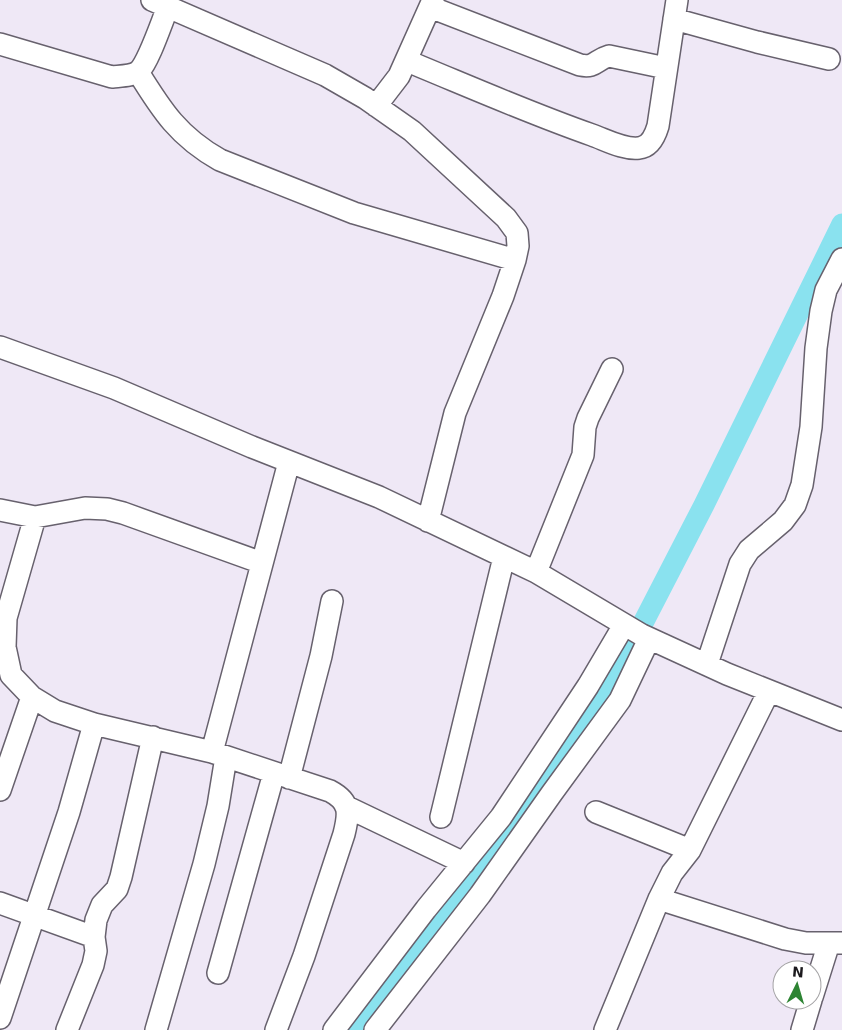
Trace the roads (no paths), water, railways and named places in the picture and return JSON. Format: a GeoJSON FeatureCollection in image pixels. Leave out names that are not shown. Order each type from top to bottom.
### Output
{"type":"FeatureCollection","features":[{"type":"Feature","properties":{"kind":"street"},"geometry":{"type":"LineString","coordinates":[[0,44],[112,77],[125,76],[138,72],[145,62],[160,3],[325,75],[365,98],[412,131],[506,218],[517,234],[516,260],[500,305],[455,413],[428,521]]}},
{"type":"Feature","properties":{"kind":"street"},"geometry":{"type":"LineString","coordinates":[[376,106],[399,74],[432,3],[580,65],[588,67],[609,56],[666,68]]}},
{"type":"Feature","properties":{"kind":"street"},"geometry":{"type":"LineString","coordinates":[[399,74],[633,148],[642,148],[649,144],[655,136],[658,126],[675,10],[757,42],[829,59]]}},
{"type":"Feature","properties":{"kind":"street"},"geometry":{"type":"LineString","coordinates":[[138,72],[166,116],[204,152],[220,160],[354,213],[516,260]]}},
{"type":"Feature","properties":{"kind":"street"},"geometry":{"type":"LineString","coordinates":[[707,664],[740,564],[749,550],[783,521],[795,505],[802,485],[811,427],[816,348],[821,311],[826,290],[842,259]]}},
{"type":"Feature","properties":{"kind":"street"},"geometry":{"type":"LineString","coordinates":[[0,347],[114,388],[289,462],[379,497],[536,572],[636,632],[727,674],[842,720]]}},
{"type":"Feature","properties":{"kind":"street"},"geometry":{"type":"LineString","coordinates":[[536,572],[583,455],[585,427],[588,418],[612,368]]}},
{"type":"Feature","properties":{"kind":"street"},"geometry":{"type":"LineString","coordinates":[[156,1030],[204,864],[218,806],[219,755],[262,563],[289,462]]}},
{"type":"Feature","properties":{"kind":"street"},"geometry":{"type":"LineString","coordinates":[[0,510],[34,517],[85,508],[107,508],[262,563]]}},
{"type":"Feature","properties":{"kind":"street"},"geometry":{"type":"LineString","coordinates":[[34,517],[6,618],[5,646],[11,675],[32,697],[55,711],[94,724],[153,737],[219,755],[330,791],[341,797],[347,807],[348,818],[344,834],[304,956],[276,1030]]}},
{"type":"Feature","properties":{"kind":"street"},"geometry":{"type":"LineString","coordinates":[[441,816],[504,557]]}},
{"type":"Feature","properties":{"kind":"street"},"geometry":{"type":"LineString","coordinates":[[218,973],[320,656],[332,601]]}},
{"type":"Feature","properties":{"kind":"street"},"geometry":{"type":"LineString","coordinates":[[334,1030],[426,909],[502,816],[588,686],[636,632]]}},
{"type":"Feature","properties":{"kind":"street"},"geometry":{"type":"LineString","coordinates":[[375,1030],[480,895],[620,700],[636,632]]}},
{"type":"Feature","properties":{"kind":"street"},"geometry":{"type":"LineString","coordinates":[[605,1030],[659,899],[672,873],[690,850],[769,691]]}},
{"type":"Feature","properties":{"kind":"street"},"geometry":{"type":"LineString","coordinates":[[0,790],[32,697]]}},
{"type":"Feature","properties":{"kind":"street"},"geometry":{"type":"LineString","coordinates":[[0,1018],[69,812],[94,724]]}},
{"type":"Feature","properties":{"kind":"street"},"geometry":{"type":"LineString","coordinates":[[67,1030],[93,965],[96,951],[94,936],[96,920],[102,905],[117,889],[122,877],[153,737]]}},
{"type":"Feature","properties":{"kind":"street"},"geometry":{"type":"LineString","coordinates":[[347,807],[464,863]]}},
{"type":"Feature","properties":{"kind":"street"},"geometry":{"type":"LineString","coordinates":[[596,812],[690,850]]}},
{"type":"Feature","properties":{"kind":"street"},"geometry":{"type":"LineString","coordinates":[[659,899],[785,939],[806,943],[835,943],[822,975]]}},
{"type":"Feature","properties":{"kind":"street"},"geometry":{"type":"LineString","coordinates":[[0,903],[94,936]]}},
{"type":"Feature","properties":{"kind":"street"},"geometry":{"type":"LineString","coordinates":[[802,1030],[808,1010]]}},
{"type":"Feature","properties":{"kind":"waterway"},"geometry":{"type":"LineString","coordinates":[[354,1030],[528,803],[610,687],[704,505],[842,224]]}}]}
